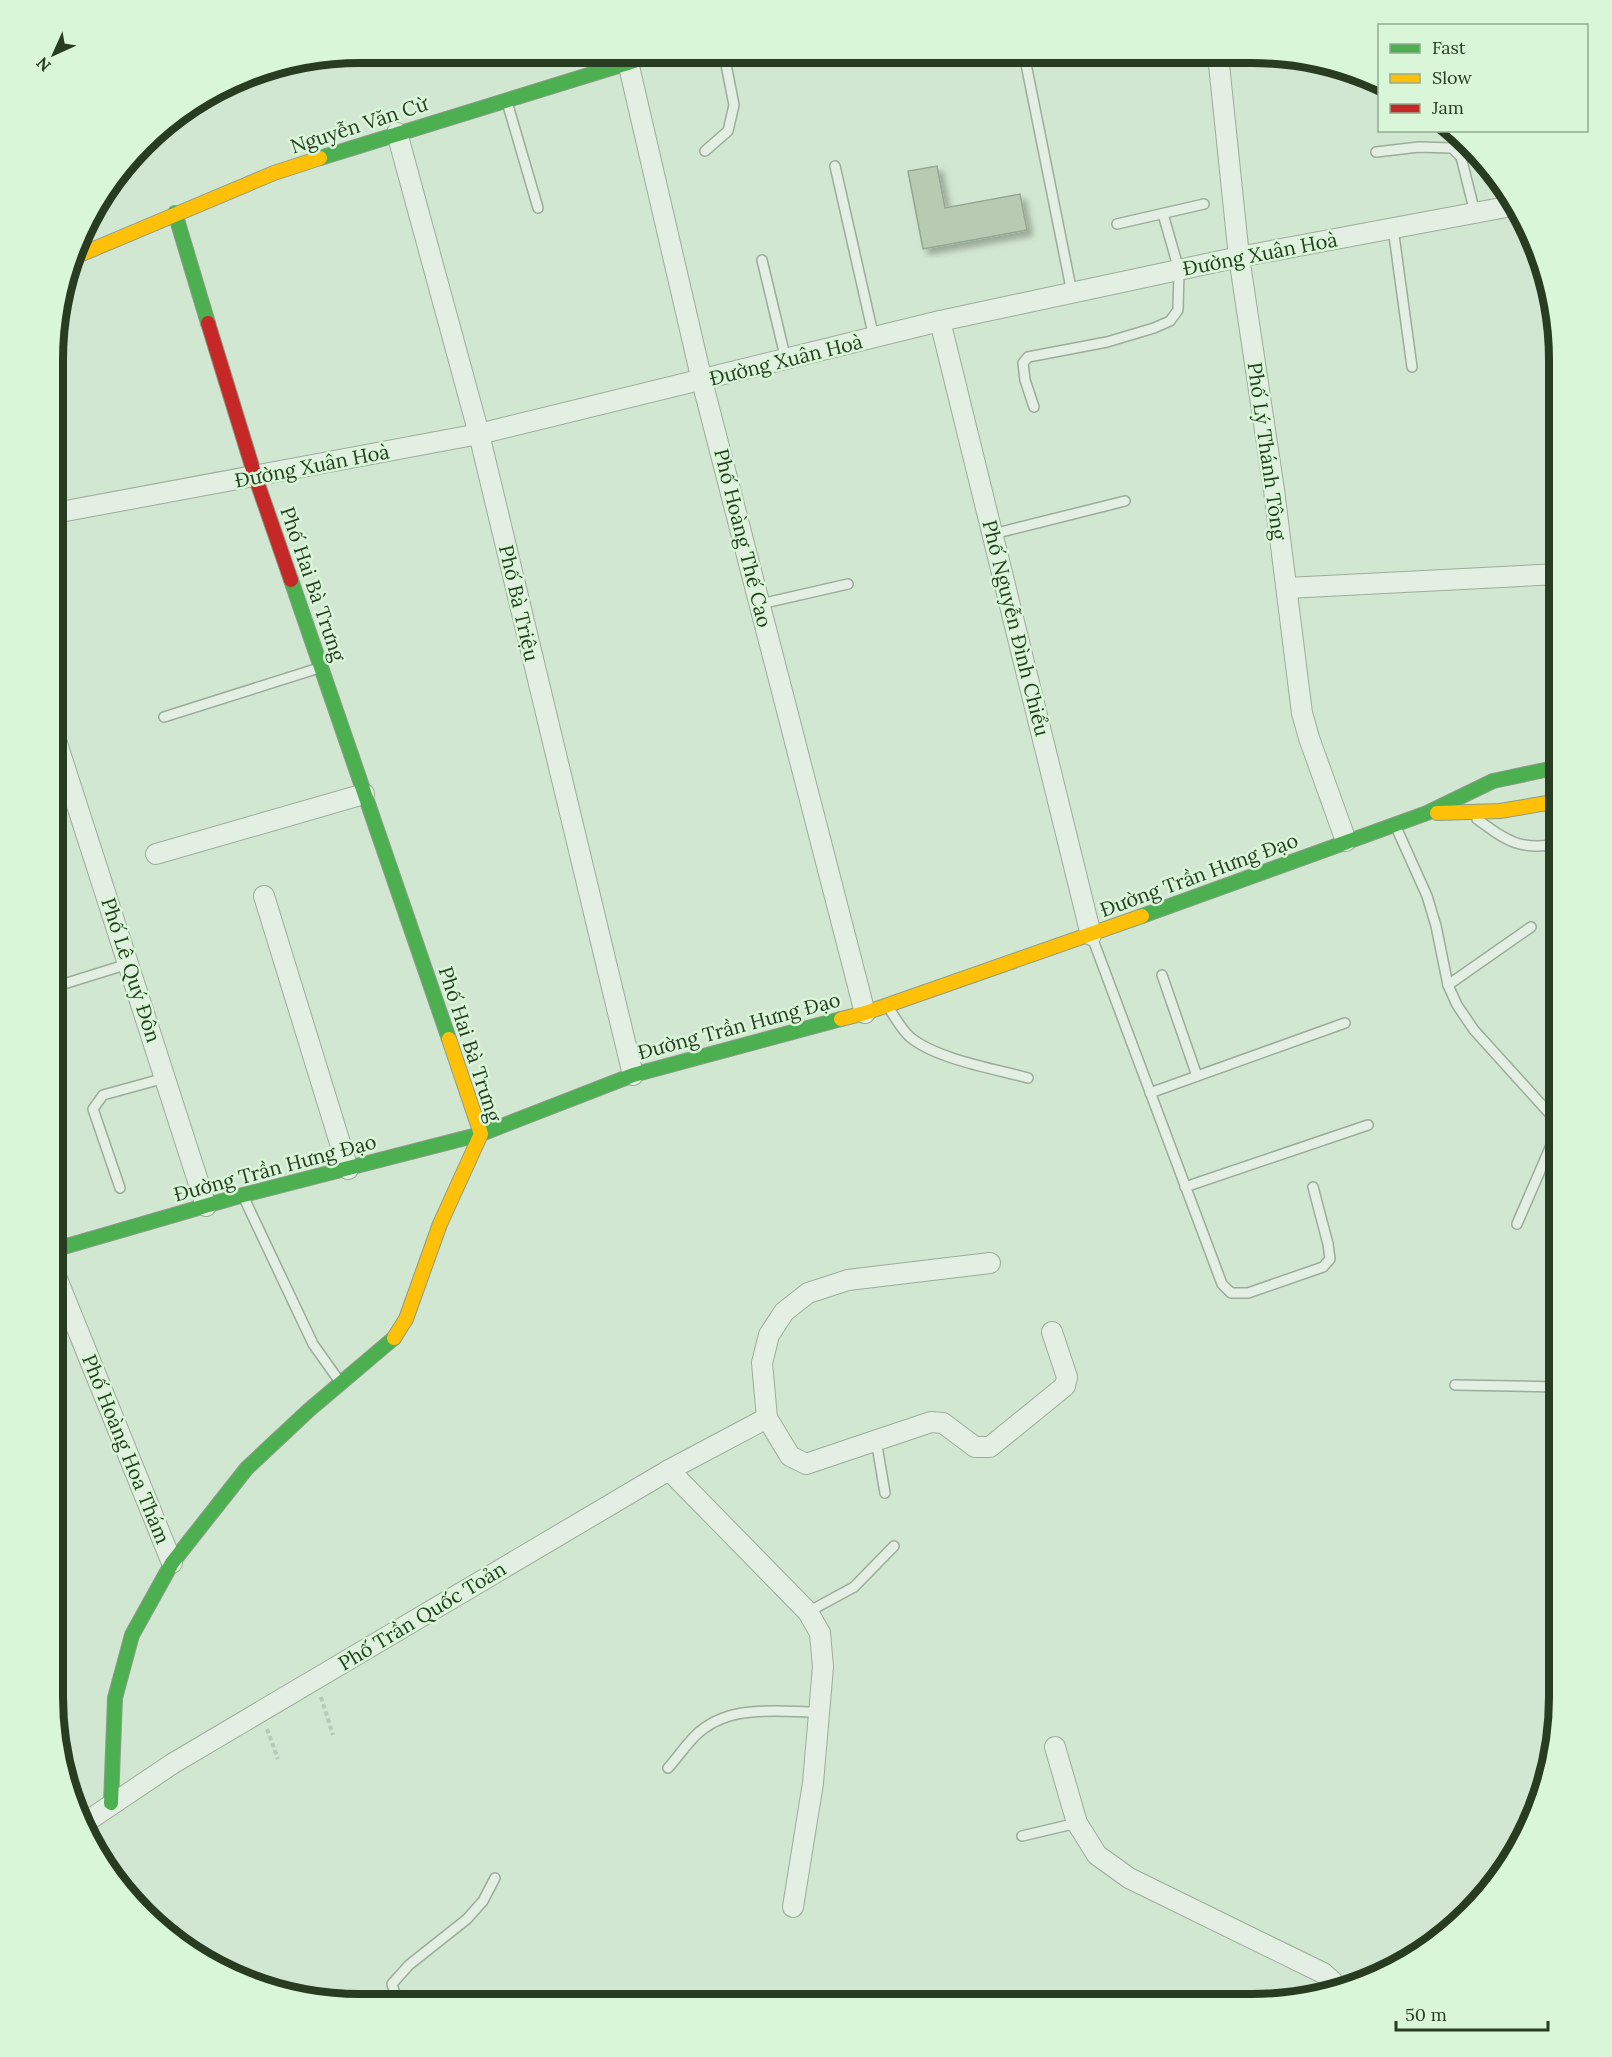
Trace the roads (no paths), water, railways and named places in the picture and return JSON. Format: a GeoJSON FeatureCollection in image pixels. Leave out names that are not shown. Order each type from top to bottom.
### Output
{"type":"FeatureCollection","features":[{"type":"Feature","properties":{"kind":"street","name":"Nguyễn Văn Cừ"},"geometry":{"type":"LineString","coordinates":[[83,253],[274,173],[625,63]]}},
{"type":"Feature","properties":{"kind":"street","name":"Phố Hoàng Thế Cao"},"geometry":{"type":"LineString","coordinates":[[628,63],[702,381],[865,1013]]}},
{"type":"Feature","properties":{"kind":"street","name":"Phố Lý Thánh Tông"},"geometry":{"type":"LineString","coordinates":[[1219,63],[1239,257],[1287,588],[1302,713],[1346,841]]}},
{"type":"Feature","properties":{"kind":"street","name":"Phố Bà Triệu"},"geometry":{"type":"LineString","coordinates":[[397,133],[479,435],[633,1075]]}},
{"type":"Feature","properties":{"kind":"street","name":"Đường Xuân Hoà"},"geometry":{"type":"LineString","coordinates":[[63,512],[479,435],[940,321],[1239,257],[1506,207]]}},
{"type":"Feature","properties":{"kind":"street","name":"Phố Hai Bà Trưng"},"geometry":{"type":"LineString","coordinates":[[111,1803],[115,1698],[132,1635],[172,1563],[247,1468],[393,1339],[406,1319],[440,1224],[481,1134],[255,476],[175,213]]}},
{"type":"Feature","properties":{"kind":"street","name":"Phố Nguyễn Đình Chiểu"},"geometry":{"type":"LineString","coordinates":[[940,321],[1091,935]]}},
{"type":"Feature","properties":{"kind":"street"},"geometry":{"type":"LineString","coordinates":[[1287,588],[1549,575]]}},
{"type":"Feature","properties":{"kind":"street","name":"Phố Lê Quý Đôn"},"geometry":{"type":"LineString","coordinates":[[63,762],[207,1206]]}},
{"type":"Feature","properties":{"kind":"street","name":"Đường Trần Hưng Đạo"},"geometry":{"type":"LineString","coordinates":[[63,1247],[243,1196],[481,1134],[633,1075],[865,1013],[1091,935],[1395,825],[1427,813],[1493,781],[1549,769]]}},
{"type":"Feature","properties":{"kind":"street"},"geometry":{"type":"LineString","coordinates":[[156,854],[364,794]]}},
{"type":"Feature","properties":{"kind":"street","name":"Đường Trần Hưng Đạo"},"geometry":{"type":"LineString","coordinates":[[1427,813],[1500,811],[1549,803]]}},
{"type":"Feature","properties":{"kind":"street"},"geometry":{"type":"LineString","coordinates":[[264,896],[348,1169]]}},
{"type":"Feature","properties":{"kind":"street"},"geometry":{"type":"LineString","coordinates":[[990,1263],[848,1280],[808,1293],[784,1312],[769,1335],[762,1363],[767,1418],[790,1456],[806,1464],[931,1422],[944,1423],[975,1447],[990,1447],[1065,1386],[1067,1377],[1052,1332]]}},
{"type":"Feature","properties":{"kind":"street","name":"Phố Hoàng Hoa Thám"},"geometry":{"type":"LineString","coordinates":[[63,1294],[172,1563]]}},
{"type":"Feature","properties":{"kind":"street","name":"Phố Trần Quốc Toản"},"geometry":{"type":"LineString","coordinates":[[90,1819],[172,1764],[669,1470],[767,1418]]}},
{"type":"Feature","properties":{"kind":"street"},"geometry":{"type":"LineString","coordinates":[[669,1470],[808,1612],[820,1633],[823,1667],[813,1784],[793,1907]]}},
{"type":"Feature","properties":{"kind":"street"},"geometry":{"type":"LineString","coordinates":[[1055,1747],[1077,1823],[1097,1855],[1129,1878],[1323,1973],[1334,1982]]}},
{"type":"Feature","properties":{"kind":"lane"},"geometry":{"type":"LineString","coordinates":[[705,151],[728,131],[734,105],[726,63]]}},
{"type":"Feature","properties":{"kind":"lane"},"geometry":{"type":"LineString","coordinates":[[1026,63],[1072,293]]}},
{"type":"Feature","properties":{"kind":"lane"},"geometry":{"type":"LineString","coordinates":[[507,100],[538,208]]}},
{"type":"Feature","properties":{"kind":"lane"},"geometry":{"type":"LineString","coordinates":[[1376,152],[1419,147],[1452,148],[1461,157],[1475,213]]}},
{"type":"Feature","properties":{"kind":"lane"},"geometry":{"type":"LineString","coordinates":[[835,166],[874,338]]}},
{"type":"Feature","properties":{"kind":"lane"},"geometry":{"type":"LineString","coordinates":[[1117,224],[1204,204]]}},
{"type":"Feature","properties":{"kind":"lane"},"geometry":{"type":"LineString","coordinates":[[1034,407],[1025,380],[1023,363],[1028,357],[1107,342],[1154,328],[1170,321],[1178,310],[1179,270],[1163,214]]}},
{"type":"Feature","properties":{"kind":"lane"},"geometry":{"type":"LineString","coordinates":[[1393,228],[1412,367]]}},
{"type":"Feature","properties":{"kind":"lane"},"geometry":{"type":"LineString","coordinates":[[762,260],[786,360]]}},
{"type":"Feature","properties":{"kind":"lane"},"geometry":{"type":"LineString","coordinates":[[993,534],[1125,501]]}},
{"type":"Feature","properties":{"kind":"lane"},"geometry":{"type":"LineString","coordinates":[[760,604],[848,584]]}},
{"type":"Feature","properties":{"kind":"lane"},"geometry":{"type":"LineString","coordinates":[[164,717],[321,668]]}},
{"type":"Feature","properties":{"kind":"lane"},"geometry":{"type":"LineString","coordinates":[[1467,812],[1505,839],[1526,847],[1549,845]]}},
{"type":"Feature","properties":{"kind":"lane"},"geometry":{"type":"LineString","coordinates":[[1395,825],[1427,896],[1436,926],[1448,985],[1457,1005],[1474,1030],[1549,1115]]}},
{"type":"Feature","properties":{"kind":"lane"},"geometry":{"type":"LineString","coordinates":[[1448,985],[1531,927]]}},
{"type":"Feature","properties":{"kind":"lane"},"geometry":{"type":"LineString","coordinates":[[1091,935],[1222,1284],[1231,1293],[1248,1293],[1323,1267],[1330,1259],[1313,1187]]}},
{"type":"Feature","properties":{"kind":"lane"},"geometry":{"type":"LineString","coordinates":[[63,984],[128,964]]}},
{"type":"Feature","properties":{"kind":"lane"},"geometry":{"type":"LineString","coordinates":[[1162,975],[1197,1076]]}},
{"type":"Feature","properties":{"kind":"lane"},"geometry":{"type":"LineString","coordinates":[[887,1005],[910,1037],[922,1045],[947,1056],[1029,1078]]}},
{"type":"Feature","properties":{"kind":"lane"},"geometry":{"type":"LineString","coordinates":[[1150,1093],[1345,1023]]}},
{"type":"Feature","properties":{"kind":"lane"},"geometry":{"type":"LineString","coordinates":[[120,1188],[93,1109],[103,1095],[165,1078]]}},
{"type":"Feature","properties":{"kind":"lane"},"geometry":{"type":"LineString","coordinates":[[1185,1187],[1368,1125]]}},
{"type":"Feature","properties":{"kind":"lane"},"geometry":{"type":"LineString","coordinates":[[1517,1224],[1549,1149]]}},
{"type":"Feature","properties":{"kind":"lane"},"geometry":{"type":"LineString","coordinates":[[243,1196],[313,1344],[341,1383]]}},
{"type":"Feature","properties":{"kind":"lane"},"geometry":{"type":"LineString","coordinates":[[1455,1385],[1549,1387]]}},
{"type":"Feature","properties":{"kind":"lane"},"geometry":{"type":"LineString","coordinates":[[876,1440],[885,1493]]}},
{"type":"Feature","properties":{"kind":"lane"},"geometry":{"type":"LineString","coordinates":[[808,1612],[854,1587],[894,1546]]}},
{"type":"Feature","properties":{"kind":"lane"},"geometry":{"type":"LineString","coordinates":[[668,1768],[696,1735],[723,1717],[746,1712],[819,1712]]}},
{"type":"Feature","properties":{"kind":"lane"},"geometry":{"type":"LineString","coordinates":[[1022,1836],[1077,1823]]}},
{"type":"Feature","properties":{"kind":"lane"},"geometry":{"type":"LineString","coordinates":[[395,1994],[392,1984],[409,1965],[467,1919],[483,1901],[495,1878]]}}]}
